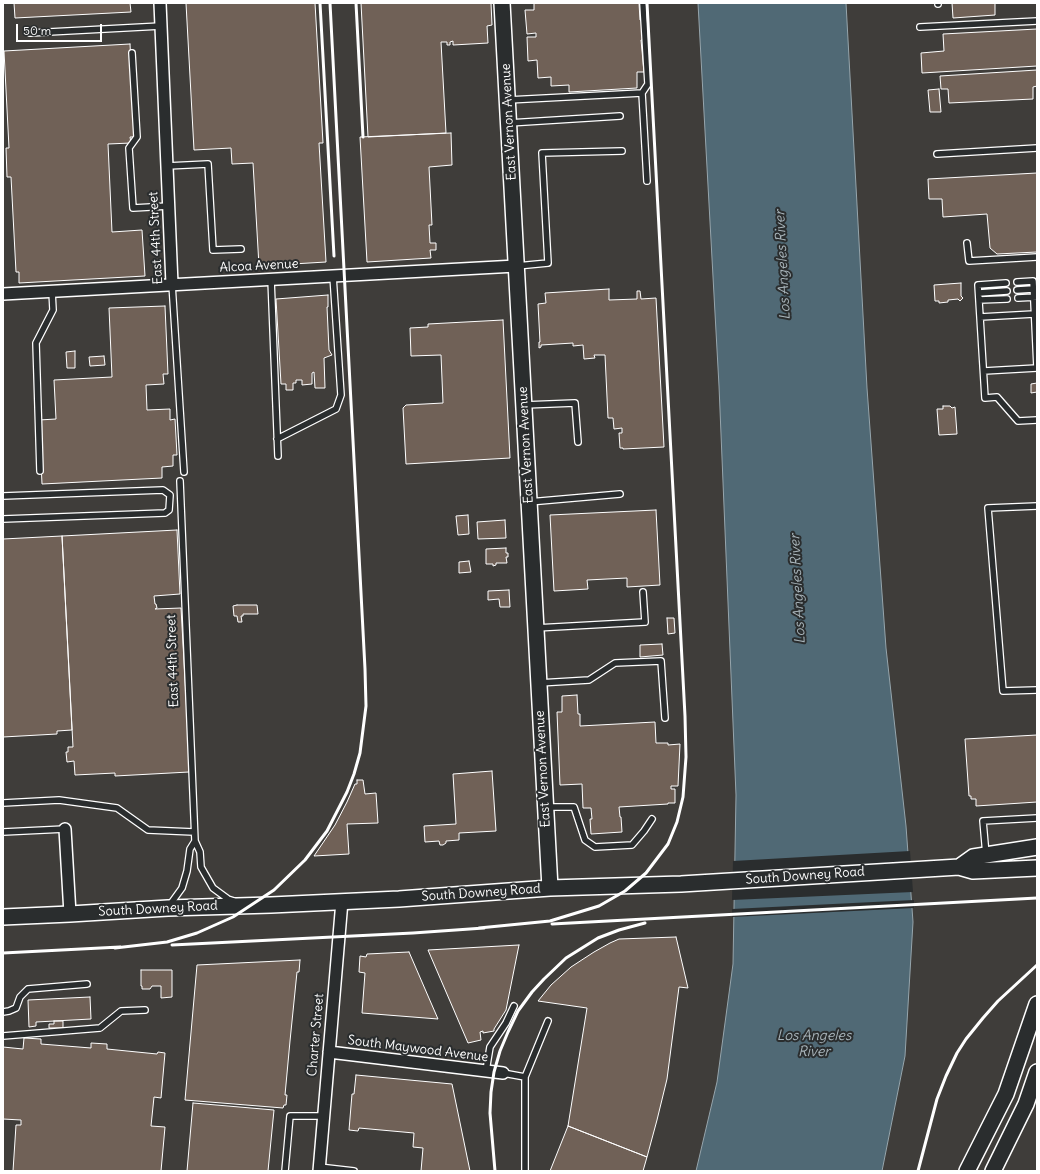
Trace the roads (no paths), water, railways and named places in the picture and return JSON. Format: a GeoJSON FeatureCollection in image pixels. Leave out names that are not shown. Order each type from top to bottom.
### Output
{"type":"FeatureCollection","features":[{"type":"Feature","properties":{"kind":"main road","name":"East Vernon Avenue"},"geometry":{"type":"LineString","coordinates":[[502,3],[550,888]]}},
{"type":"Feature","properties":{"kind":"main road","name":"South Downey Road"},"geometry":{"type":"LineString","coordinates":[[959,867],[973,857],[1037,847]]}},
{"type":"Feature","properties":{"kind":"main road","name":"South Downey Road"},"geometry":{"type":"LineString","coordinates":[[3,917],[168,908],[399,899],[550,888],[681,884],[959,867],[973,871],[1037,868]]}},
{"type":"Feature","properties":{"kind":"main road"},"geometry":{"type":"LineString","coordinates":[[967,1171],[1006,1094],[1037,1004]]}},
{"type":"Feature","properties":{"kind":"main road"},"geometry":{"type":"LineString","coordinates":[[993,1171],[1026,1104],[1037,1072]]}},
{"type":"Feature","properties":{"kind":"street","name":"East 44th Street"},"geometry":{"type":"LineString","coordinates":[[160,3],[172,284]]}},
{"type":"Feature","properties":{"kind":"street","name":"Alcoa Avenue"},"geometry":{"type":"LineString","coordinates":[[3,294],[516,266]]}},
{"type":"Feature","properties":{"kind":"street"},"geometry":{"type":"LineString","coordinates":[[65,829],[70,914]]}},
{"type":"Feature","properties":{"kind":"street","name":"Charter Street"},"geometry":{"type":"LineString","coordinates":[[319,1169],[342,901]]}},
{"type":"Feature","properties":{"kind":"street","name":"South Maywood Avenue"},"geometry":{"type":"LineString","coordinates":[[329,1052],[503,1073]]}},
{"type":"Feature","properties":{"kind":"lane"},"geometry":{"type":"LineString","coordinates":[[643,3],[648,84],[642,93],[647,181]]}},
{"type":"Feature","properties":{"kind":"lane"},"geometry":{"type":"LineString","coordinates":[[920,27],[1037,21]]}},
{"type":"Feature","properties":{"kind":"lane"},"geometry":{"type":"LineString","coordinates":[[30,33],[161,26]]}},
{"type":"Feature","properties":{"kind":"lane"},"geometry":{"type":"LineString","coordinates":[[132,53],[137,137],[129,148],[133,208],[169,206]]}},
{"type":"Feature","properties":{"kind":"lane"},"geometry":{"type":"LineString","coordinates":[[507,100],[642,93]]}},
{"type":"Feature","properties":{"kind":"lane"},"geometry":{"type":"LineString","coordinates":[[509,123],[620,116]]}},
{"type":"Feature","properties":{"kind":"lane"},"geometry":{"type":"LineString","coordinates":[[937,154],[1037,148]]}},
{"type":"Feature","properties":{"kind":"lane"},"geometry":{"type":"LineString","coordinates":[[516,266],[548,263],[542,153],[622,150]]}},
{"type":"Feature","properties":{"kind":"lane"},"geometry":{"type":"LineString","coordinates":[[167,166],[208,164],[213,250],[241,249]]}},
{"type":"Feature","properties":{"kind":"lane"},"geometry":{"type":"LineString","coordinates":[[967,243],[969,261],[1037,257]]}},
{"type":"Feature","properties":{"kind":"lane"},"geometry":{"type":"LineString","coordinates":[[277,439],[336,409],[341,395],[333,276]]}},
{"type":"Feature","properties":{"kind":"lane"},"geometry":{"type":"LineString","coordinates":[[271,279],[278,456]]}},
{"type":"Feature","properties":{"kind":"lane"},"geometry":{"type":"LineString","coordinates":[[984,371],[1037,368],[1034,314],[1035,297],[1033,281],[1017,282]]}},
{"type":"Feature","properties":{"kind":"lane"},"geometry":{"type":"LineString","coordinates":[[1006,283],[978,285],[985,398],[997,398],[1018,421],[1037,420]]}},
{"type":"Feature","properties":{"kind":"lane","name":"East 44th Street"},"geometry":{"type":"LineString","coordinates":[[172,284],[184,472]]}},
{"type":"Feature","properties":{"kind":"lane"},"geometry":{"type":"LineString","coordinates":[[1017,290],[1033,289]]}},
{"type":"Feature","properties":{"kind":"lane"},"geometry":{"type":"LineString","coordinates":[[40,471],[36,343],[53,310],[52,291]]}},
{"type":"Feature","properties":{"kind":"lane"},"geometry":{"type":"LineString","coordinates":[[979,293],[1007,291]]}},
{"type":"Feature","properties":{"kind":"lane"},"geometry":{"type":"LineString","coordinates":[[1018,298],[1035,297]]}},
{"type":"Feature","properties":{"kind":"lane"},"geometry":{"type":"LineString","coordinates":[[979,300],[1007,299]]}},
{"type":"Feature","properties":{"kind":"lane"},"geometry":{"type":"LineString","coordinates":[[980,317],[1034,314]]}},
{"type":"Feature","properties":{"kind":"lane"},"geometry":{"type":"LineString","coordinates":[[524,405],[575,403],[578,442]]}},
{"type":"Feature","properties":{"kind":"lane","name":"East 44th Street"},"geometry":{"type":"LineString","coordinates":[[168,908],[182,888],[187,871],[190,849],[194,841],[180,481]]}},
{"type":"Feature","properties":{"kind":"lane"},"geometry":{"type":"LineString","coordinates":[[3,496],[163,490],[170,495],[181,494]]}},
{"type":"Feature","properties":{"kind":"lane"},"geometry":{"type":"LineString","coordinates":[[529,502],[620,494]]}},
{"type":"Feature","properties":{"kind":"lane"},"geometry":{"type":"LineString","coordinates":[[3,520],[165,513],[170,510],[170,495]]}},
{"type":"Feature","properties":{"kind":"lane"},"geometry":{"type":"LineString","coordinates":[[1037,506],[988,508],[1003,692],[1037,690]]}},
{"type":"Feature","properties":{"kind":"lane"},"geometry":{"type":"LineString","coordinates":[[536,628],[645,622],[643,592]]}},
{"type":"Feature","properties":{"kind":"lane"},"geometry":{"type":"LineString","coordinates":[[539,683],[589,680],[615,663],[661,662],[665,718]]}},
{"type":"Feature","properties":{"kind":"lane"},"geometry":{"type":"LineString","coordinates":[[3,803],[59,800],[117,808],[148,830],[194,832]]}},
{"type":"Feature","properties":{"kind":"lane"},"geometry":{"type":"LineString","coordinates":[[546,807],[574,807],[585,840],[595,847],[632,845],[652,819]]}},
{"type":"Feature","properties":{"kind":"lane"},"geometry":{"type":"LineString","coordinates":[[986,855],[983,821],[1037,818]]}},
{"type":"Feature","properties":{"kind":"lane"},"geometry":{"type":"LineString","coordinates":[[3,832],[65,829]]}},
{"type":"Feature","properties":{"kind":"lane","name":"East 44th Street"},"geometry":{"type":"LineString","coordinates":[[194,841],[200,852],[201,867],[213,888],[228,899],[244,905]]}},
{"type":"Feature","properties":{"kind":"lane"},"geometry":{"type":"LineString","coordinates":[[3,1012],[16,1008],[20,997],[28,989],[87,984]]}},
{"type":"Feature","properties":{"kind":"lane"},"geometry":{"type":"LineString","coordinates":[[486,1071],[490,1047],[506,1023],[514,1006]]}},
{"type":"Feature","properties":{"kind":"lane"},"geometry":{"type":"LineString","coordinates":[[3,1036],[100,1028],[121,1011],[145,1010]]}},
{"type":"Feature","properties":{"kind":"lane"},"geometry":{"type":"LineString","coordinates":[[526,1171],[525,1077],[548,1021]]}},
{"type":"Feature","properties":{"kind":"lane"},"geometry":{"type":"LineString","coordinates":[[503,1073],[525,1077]]}},
{"type":"Feature","properties":{"kind":"lane"},"geometry":{"type":"LineString","coordinates":[[285,1171],[290,1116],[324,1116]]}},
{"type":"Feature","properties":{"kind":"lane"},"geometry":{"type":"LineString","coordinates":[[319,1169],[354,1171]]}},
{"type":"Feature","properties":{"kind":"water","name":"Los Angeles River"},"geometry":{"type":"Polygon","coordinates":[[[698,3],[846,3],[867,388],[886,648],[906,826],[913,922],[905,1056],[882,1171],[696,1171],[717,1082],[733,964],[736,795],[719,386],[698,3]]]}},
{"type":"Feature","properties":{"kind":"railway"},"geometry":{"type":"LineString","coordinates":[[320,3],[334,256]]}},
{"type":"Feature","properties":{"kind":"railway"},"geometry":{"type":"LineString","coordinates":[[115,948],[167,942],[197,933],[233,917],[274,890],[305,860],[327,831],[347,792],[360,753],[366,706],[365,669],[330,3]]}},
{"type":"Feature","properties":{"kind":"railway"},"geometry":{"type":"LineString","coordinates":[[356,3],[363,137]]}},
{"type":"Feature","properties":{"kind":"railway"},"geometry":{"type":"LineString","coordinates":[[479,928],[550,921],[599,906],[625,891],[646,873],[668,844],[677,822],[683,797],[686,757],[685,716],[647,3]]}},
{"type":"Feature","properties":{"kind":"railway"},"geometry":{"type":"LineString","coordinates":[[552,924],[1037,898]]}},
{"type":"Feature","properties":{"kind":"railway"},"geometry":{"type":"LineString","coordinates":[[495,1171],[490,1113],[491,1092],[494,1072],[500,1051],[518,1011],[532,992],[566,958],[598,938],[619,930],[645,923]]}},
{"type":"Feature","properties":{"kind":"railway"},"geometry":{"type":"LineString","coordinates":[[172,945],[484,928]]}},
{"type":"Feature","properties":{"kind":"railway"},"geometry":{"type":"LineString","coordinates":[[3,953],[120,947]]}},
{"type":"Feature","properties":{"kind":"railway"},"geometry":{"type":"LineString","coordinates":[[918,1171],[937,1099],[957,1053],[966,1039],[998,1001],[1037,965]]}}]}
